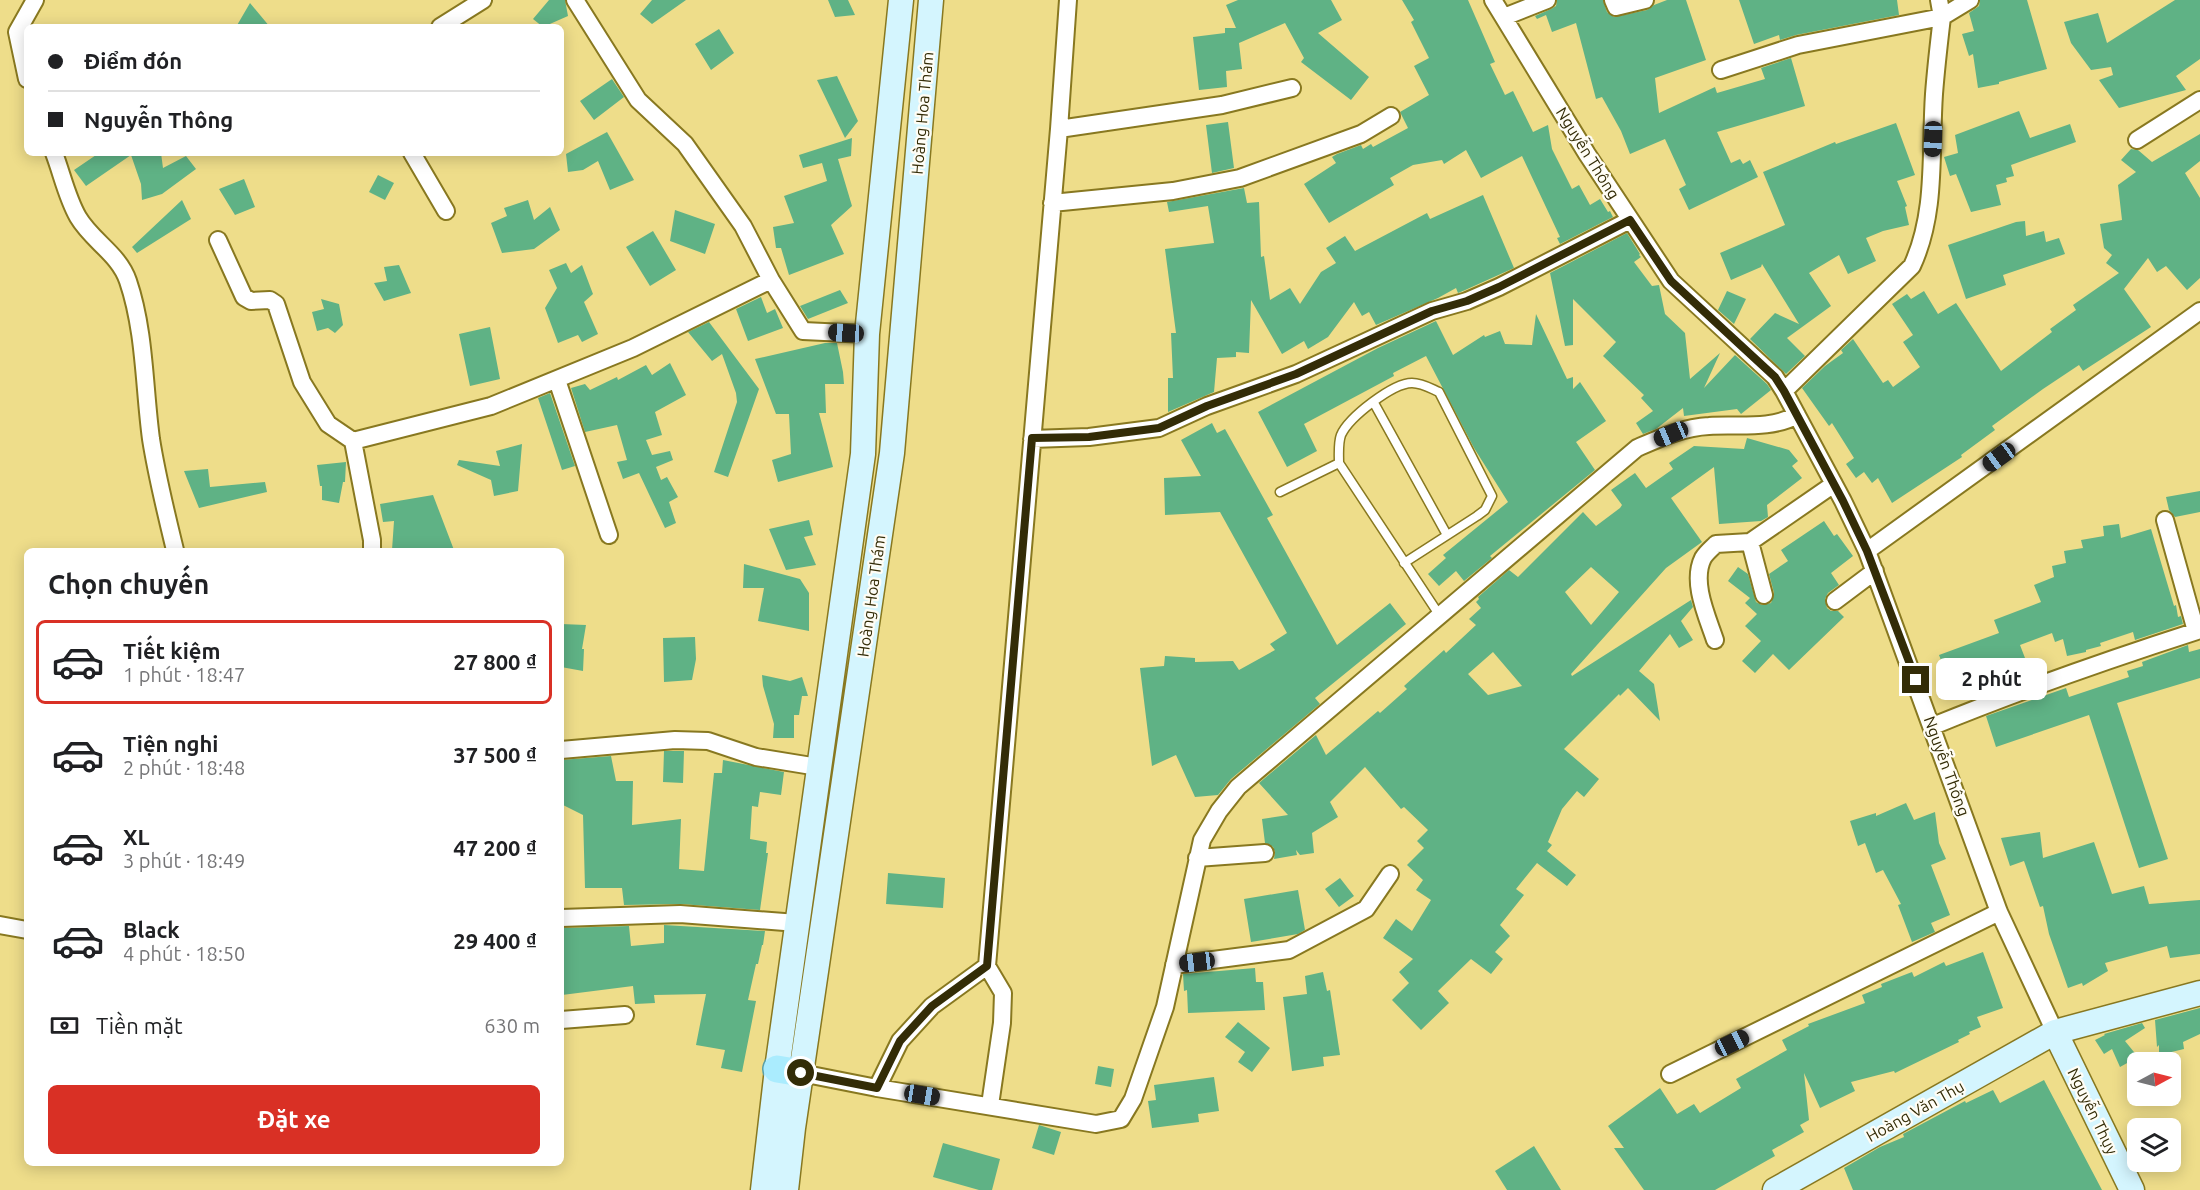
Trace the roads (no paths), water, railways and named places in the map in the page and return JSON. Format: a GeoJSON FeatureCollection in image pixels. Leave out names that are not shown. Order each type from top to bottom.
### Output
{"type":"FeatureCollection","features":[{"type":"Feature","properties":{"kind":"main road","name":"Hoàng Hoa Thám"},"geometry":{"type":"LineString","coordinates":[[786,1190],[789,1071],[797,923],[863,454],[867,334],[901,0]]}},
{"type":"Feature","properties":{"kind":"main road","name":"Hoàng Hoa Thám"},"geometry":{"type":"LineString","coordinates":[[763,1190],[789,1071],[892,453],[931,0]]}},
{"type":"Feature","properties":{"kind":"main road","name":"Hoàng Văn Thụ"},"geometry":{"type":"LineString","coordinates":[[1775,1190],[2055,1032],[2200,993]]}},
{"type":"Feature","properties":{"kind":"main road","name":"Nguyễn Thụy"},"geometry":{"type":"LineString","coordinates":[[2055,1032],[2132,1190]]}},
{"type":"Feature","properties":{"kind":"street"},"geometry":{"type":"LineString","coordinates":[[24,65],[17,32],[34,0]]}},
{"type":"Feature","properties":{"kind":"street"},"geometry":{"type":"LineString","coordinates":[[445,24],[483,0]]}},
{"type":"Feature","properties":{"kind":"street"},"geometry":{"type":"LineString","coordinates":[[575,0],[638,100],[685,144],[743,226],[771,280],[803,331],[867,334]]}},
{"type":"Feature","properties":{"kind":"street"},"geometry":{"type":"LineString","coordinates":[[990,1106],[1002,1023],[1003,993],[987,966],[1059,129],[1068,0]]}},
{"type":"Feature","properties":{"kind":"street","name":"Nguyễn Thông"},"geometry":{"type":"LineString","coordinates":[[1493,0],[1587,154],[1671,281],[1775,377],[1784,391],[1867,551],[1933,726],[1999,912],[2055,1032]]}},
{"type":"Feature","properties":{"kind":"street"},"geometry":{"type":"LineString","coordinates":[[1504,17],[1547,0]]}},
{"type":"Feature","properties":{"kind":"street"},"geometry":{"type":"LineString","coordinates":[[1614,0],[1616,7],[1645,0]]}},
{"type":"Feature","properties":{"kind":"street"},"geometry":{"type":"LineString","coordinates":[[1721,70],[1798,45],[1970,0]]}},
{"type":"Feature","properties":{"kind":"street"},"geometry":{"type":"LineString","coordinates":[[1784,391],[1912,266],[1921,246],[1931,184],[1940,8]]}},
{"type":"Feature","properties":{"kind":"street"},"geometry":{"type":"LineString","coordinates":[[1059,129],[1222,105],[1292,88]]}},
{"type":"Feature","properties":{"kind":"street"},"geometry":{"type":"LineString","coordinates":[[2137,140],[2200,100]]}},
{"type":"Feature","properties":{"kind":"street"},"geometry":{"type":"LineString","coordinates":[[1052,203],[1173,191],[1240,178],[1361,134],[1391,116]]}},
{"type":"Feature","properties":{"kind":"street"},"geometry":{"type":"LineString","coordinates":[[55,156],[78,216],[88,231],[108,249],[123,268],[128,280],[137,314],[157,473],[175,548]]}},
{"type":"Feature","properties":{"kind":"street"},"geometry":{"type":"LineString","coordinates":[[414,156],[446,211]]}},
{"type":"Feature","properties":{"kind":"street"},"geometry":{"type":"LineString","coordinates":[[1032,438],[1089,437],[1159,428],[1207,406],[1296,374],[1432,311],[1467,301],[1499,287],[1630,220]]}},
{"type":"Feature","properties":{"kind":"street"},"geometry":{"type":"LineString","coordinates":[[218,240],[244,297],[251,301],[270,300],[276,304],[302,382],[328,424],[353,441],[372,548]]}},
{"type":"Feature","properties":{"kind":"street"},"geometry":{"type":"LineString","coordinates":[[353,441],[492,406],[633,348],[771,280]]}},
{"type":"Feature","properties":{"kind":"street"},"geometry":{"type":"LineString","coordinates":[[1867,551],[2200,311]]}},
{"type":"Feature","properties":{"kind":"street"},"geometry":{"type":"LineString","coordinates":[[557,380],[609,535]]}},
{"type":"Feature","properties":{"kind":"street"},"geometry":{"type":"LineString","coordinates":[[789,1071],[1096,1124],[1121,1119],[1133,1099],[1165,1007],[1202,840],[1219,811],[1238,786],[1637,448],[1671,434],[1707,426],[1755,425],[1789,420],[1797,415]]}},
{"type":"Feature","properties":{"kind":"street"},"geometry":{"type":"LineString","coordinates":[[1715,640],[1703,602],[1698,574],[1704,557],[1716,544],[1750,542],[1834,484]]}},
{"type":"Feature","properties":{"kind":"street"},"geometry":{"type":"LineString","coordinates":[[1933,726],[2060,676],[2198,631],[2165,520]]}},
{"type":"Feature","properties":{"kind":"street"},"geometry":{"type":"LineString","coordinates":[[1750,542],[1764,595]]}},
{"type":"Feature","properties":{"kind":"street"},"geometry":{"type":"LineString","coordinates":[[1835,600],[1875,571]]}},
{"type":"Feature","properties":{"kind":"street"},"geometry":{"type":"LineString","coordinates":[[564,750],[675,740],[708,741],[756,757],[818,767]]}},
{"type":"Feature","properties":{"kind":"street"},"geometry":{"type":"LineString","coordinates":[[1197,858],[1265,853]]}},
{"type":"Feature","properties":{"kind":"street"},"geometry":{"type":"LineString","coordinates":[[1174,965],[1289,950],[1366,909],[1390,874]]}},
{"type":"Feature","properties":{"kind":"street"},"geometry":{"type":"LineString","coordinates":[[1670,1074],[1999,912]]}},
{"type":"Feature","properties":{"kind":"street"},"geometry":{"type":"LineString","coordinates":[[564,918],[680,914],[797,923]]}},
{"type":"Feature","properties":{"kind":"street"},"geometry":{"type":"LineString","coordinates":[[0,925],[24,929]]}},
{"type":"Feature","properties":{"kind":"street"},"geometry":{"type":"LineString","coordinates":[[877,1088],[900,1041],[932,1006],[987,966]]}},
{"type":"Feature","properties":{"kind":"street"},"geometry":{"type":"LineString","coordinates":[[564,1020],[625,1015]]}},
{"type":"Feature","properties":{"kind":"lane"},"geometry":{"type":"LineString","coordinates":[[1404,563],[1485,510],[1492,496],[1439,392],[1424,384],[1410,383],[1394,388],[1352,419],[1340,436],[1339,463],[1404,563],[1440,616]]}},
{"type":"Feature","properties":{"kind":"lane"},"geometry":{"type":"LineString","coordinates":[[1374,403],[1447,535]]}},
{"type":"Feature","properties":{"kind":"lane"},"geometry":{"type":"LineString","coordinates":[[1280,492],[1339,463]]}}]}
